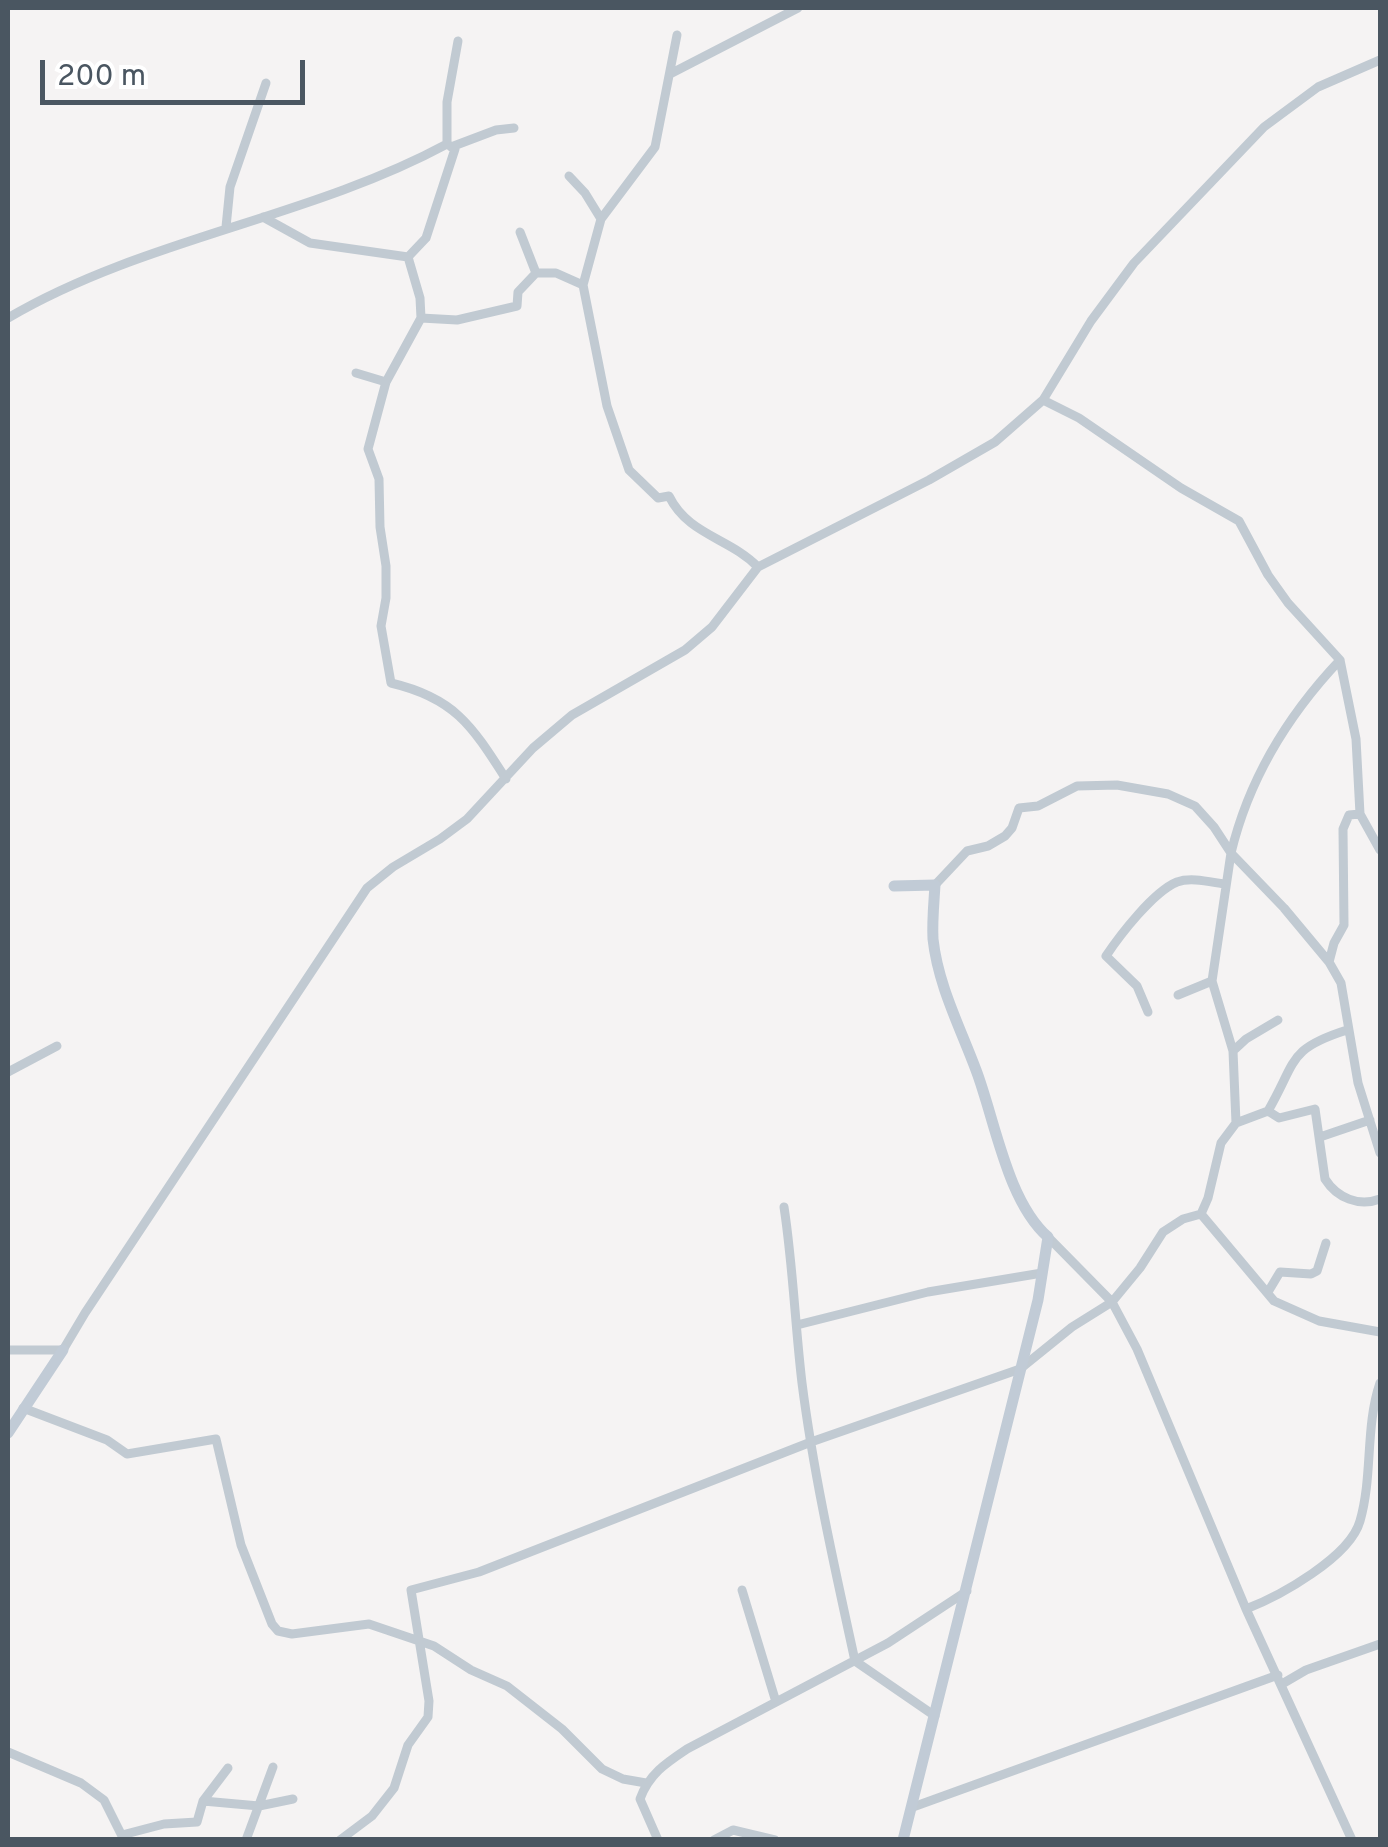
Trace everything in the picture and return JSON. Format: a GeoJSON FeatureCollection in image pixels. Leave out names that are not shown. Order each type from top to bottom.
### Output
{"type":"FeatureCollection","features":[{"type":"Feature","properties":{"kind":"street"},"geometry":{"type":"LineString","coordinates":[[670,74],[798,8]]}},
{"type":"Feature","properties":{"kind":"street"},"geometry":{"type":"LineString","coordinates":[[677,35],[654,147],[601,219],[583,285],[608,406],[628,470],[658,498],[669,496],[678,514],[704,534],[758,567]]}},
{"type":"Feature","properties":{"kind":"street"},"geometry":{"type":"LineString","coordinates":[[408,258],[426,238],[455,150],[449,145],[446,102],[458,41]]}},
{"type":"Feature","properties":{"kind":"street"},"geometry":{"type":"LineString","coordinates":[[8,1433],[84,1312],[367,888],[468,818],[534,748],[572,715],[685,650],[712,627],[758,567],[996,442],[1043,400],[1091,321],[1134,263],[1264,127],[1318,87],[1380,60]]}},
{"type":"Feature","properties":{"kind":"street"},"geometry":{"type":"LineString","coordinates":[[226,227],[230,187],[266,83]]}},
{"type":"Feature","properties":{"kind":"street"},"geometry":{"type":"LineString","coordinates":[[8,318],[46,296],[226,227],[405,167],[449,145],[514,128]]}},
{"type":"Feature","properties":{"kind":"street"},"geometry":{"type":"LineString","coordinates":[[569,176],[601,219]]}},
{"type":"Feature","properties":{"kind":"street"},"geometry":{"type":"LineString","coordinates":[[263,217],[310,243],[408,258]]}},
{"type":"Feature","properties":{"kind":"street"},"geometry":{"type":"LineString","coordinates":[[520,232],[536,273]]}},
{"type":"Feature","properties":{"kind":"street"},"geometry":{"type":"LineString","coordinates":[[408,258],[420,298],[421,318],[386,382],[368,449],[379,479],[386,566],[381,626],[392,683],[426,691],[454,709],[506,779]]}},
{"type":"Feature","properties":{"kind":"street"},"geometry":{"type":"LineString","coordinates":[[421,318],[457,320],[516,306],[518,292],[536,273],[556,273],[583,285]]}},
{"type":"Feature","properties":{"kind":"street"},"geometry":{"type":"LineString","coordinates":[[356,373],[386,382]]}},
{"type":"Feature","properties":{"kind":"street"},"geometry":{"type":"LineString","coordinates":[[1043,400],[1079,418],[1181,488],[1239,520],[1288,603],[1340,660],[1356,739],[1360,814],[1380,850]]}},
{"type":"Feature","properties":{"kind":"street"},"geometry":{"type":"LineString","coordinates":[[1236,1123],[1233,1052],[1212,981],[1224,884],[1242,810],[1260,770],[1312,689],[1340,660]]}},
{"type":"Feature","properties":{"kind":"street"},"geometry":{"type":"LineString","coordinates":[[1352,1840],[1246,1609],[1137,1350],[1112,1302],[1036,1226],[1021,1198],[977,1070],[951,1010],[933,939],[935,885],[967,851],[988,846],[1005,836],[1019,808],[1038,806],[1077,786],[1118,785],[1168,794],[1195,806],[1231,854],[1329,962],[1342,984],[1347,1030],[1380,1153]]}},
{"type":"Feature","properties":{"kind":"street"},"geometry":{"type":"LineString","coordinates":[[1329,962],[1344,925],[1343,829],[1349,815],[1360,814]]}},
{"type":"Feature","properties":{"kind":"street"},"geometry":{"type":"LineString","coordinates":[[1148,1012],[1138,986],[1106,956],[1141,912],[1176,883],[1190,880],[1224,884]]}},
{"type":"Feature","properties":{"kind":"street"},"geometry":{"type":"LineString","coordinates":[[894,886],[935,885]]}},
{"type":"Feature","properties":{"kind":"street"},"geometry":{"type":"LineString","coordinates":[[1178,995],[1212,981]]}},
{"type":"Feature","properties":{"kind":"street"},"geometry":{"type":"LineString","coordinates":[[1233,1052],[1246,1038],[1278,1020]]}},
{"type":"Feature","properties":{"kind":"street"},"geometry":{"type":"LineString","coordinates":[[340,1840],[372,1816],[394,1788],[408,1745],[428,1717],[429,1701],[411,1590],[479,1572],[811,1442],[1020,1369],[1072,1327],[1112,1302],[1140,1268],[1162,1232],[1201,1214],[1221,1142],[1236,1123],[1268,1111],[1295,1058],[1306,1046],[1347,1030]]}},
{"type":"Feature","properties":{"kind":"street"},"geometry":{"type":"LineString","coordinates":[[8,1072],[57,1046]]}},
{"type":"Feature","properties":{"kind":"street"},"geometry":{"type":"LineString","coordinates":[[1268,1111],[1279,1118],[1315,1109],[1325,1179],[1331,1188],[1360,1202],[1380,1199]]}},
{"type":"Feature","properties":{"kind":"street"},"geometry":{"type":"LineString","coordinates":[[1320,1137],[1370,1120]]}},
{"type":"Feature","properties":{"kind":"street"},"geometry":{"type":"LineString","coordinates":[[784,1207],[811,1442],[855,1661],[936,1716]]}},
{"type":"Feature","properties":{"kind":"street"},"geometry":{"type":"LineString","coordinates":[[1201,1214],[1274,1301],[1319,1321],[1380,1332]]}},
{"type":"Feature","properties":{"kind":"street"},"geometry":{"type":"LineString","coordinates":[[903,1840],[1020,1369],[1048,1237]]}},
{"type":"Feature","properties":{"kind":"street"},"geometry":{"type":"LineString","coordinates":[[1268,1292],[1280,1272],[1311,1274],[1318,1270],[1326,1243]]}},
{"type":"Feature","properties":{"kind":"street"},"geometry":{"type":"LineString","coordinates":[[797,1325],[928,1292],[1042,1274]]}},
{"type":"Feature","properties":{"kind":"street"},"geometry":{"type":"LineString","coordinates":[[8,1350],[63,1350]]}},
{"type":"Feature","properties":{"kind":"street"},"geometry":{"type":"LineString","coordinates":[[1246,1609],[1302,1582],[1356,1530],[1370,1454],[1372,1408],[1380,1383]]}},
{"type":"Feature","properties":{"kind":"street"},"geometry":{"type":"LineString","coordinates":[[23,1408],[107,1440],[127,1454],[216,1439],[241,1546],[278,1631],[292,1634],[369,1624],[434,1646],[471,1670],[507,1686],[562,1729],[602,1768],[623,1779],[646,1783]]}},
{"type":"Feature","properties":{"kind":"street"},"geometry":{"type":"LineString","coordinates":[[742,1590],[776,1702]]}},
{"type":"Feature","properties":{"kind":"street"},"geometry":{"type":"LineString","coordinates":[[658,1840],[640,1799],[646,1783],[660,1767],[855,1661],[966,1591]]}},
{"type":"Feature","properties":{"kind":"street"},"geometry":{"type":"LineString","coordinates":[[913,1807],[1380,1644]]}},
{"type":"Feature","properties":{"kind":"street"},"geometry":{"type":"LineString","coordinates":[[8,1752],[81,1783],[104,1800],[123,1837],[164,1824],[197,1822],[204,1801],[228,1768]]}},
{"type":"Feature","properties":{"kind":"street"},"geometry":{"type":"LineString","coordinates":[[246,1840],[273,1767]]}},
{"type":"Feature","properties":{"kind":"street"},"geometry":{"type":"LineString","coordinates":[[204,1801],[259,1806],[293,1798]]}},
{"type":"Feature","properties":{"kind":"street"},"geometry":{"type":"LineString","coordinates":[[714,1840],[733,1830],[775,1840]]}}]}
